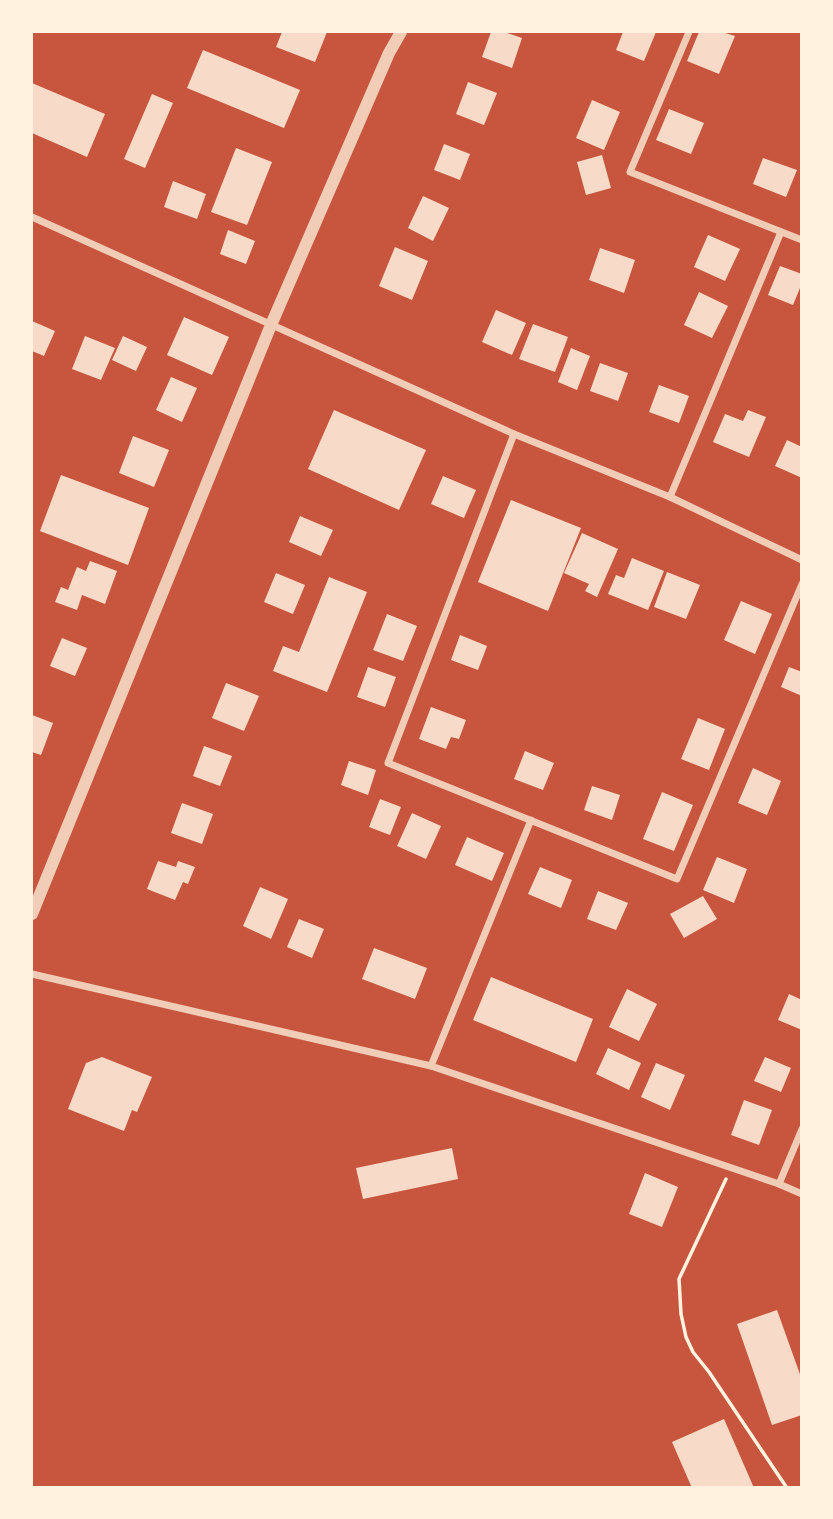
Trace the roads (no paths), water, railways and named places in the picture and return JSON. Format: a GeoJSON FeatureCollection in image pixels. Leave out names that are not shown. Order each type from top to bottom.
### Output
{"type":"FeatureCollection","features":[{"type":"Feature","properties":{"kind":"street"},"geometry":{"type":"LineString","coordinates":[[32,914],[271,325],[389,53],[401,32]]}},
{"type":"Feature","properties":{"kind":"street"},"geometry":{"type":"LineString","coordinates":[[689,32],[630,172],[802,240]]}},
{"type":"Feature","properties":{"kind":"street"},"geometry":{"type":"LineString","coordinates":[[32,218],[514,434],[670,497],[802,560]]}},
{"type":"Feature","properties":{"kind":"street"},"geometry":{"type":"LineString","coordinates":[[670,497],[781,232]]}},
{"type":"Feature","properties":{"kind":"street"},"geometry":{"type":"LineString","coordinates":[[514,434],[388,763],[677,879],[802,584]]}},
{"type":"Feature","properties":{"kind":"street"},"geometry":{"type":"LineString","coordinates":[[430,1066],[531,820]]}},
{"type":"Feature","properties":{"kind":"street"},"geometry":{"type":"LineString","coordinates":[[32,974],[430,1066],[802,1194]]}},
{"type":"Feature","properties":{"kind":"street"},"geometry":{"type":"LineString","coordinates":[[779,1184],[802,1129]]}}]}
